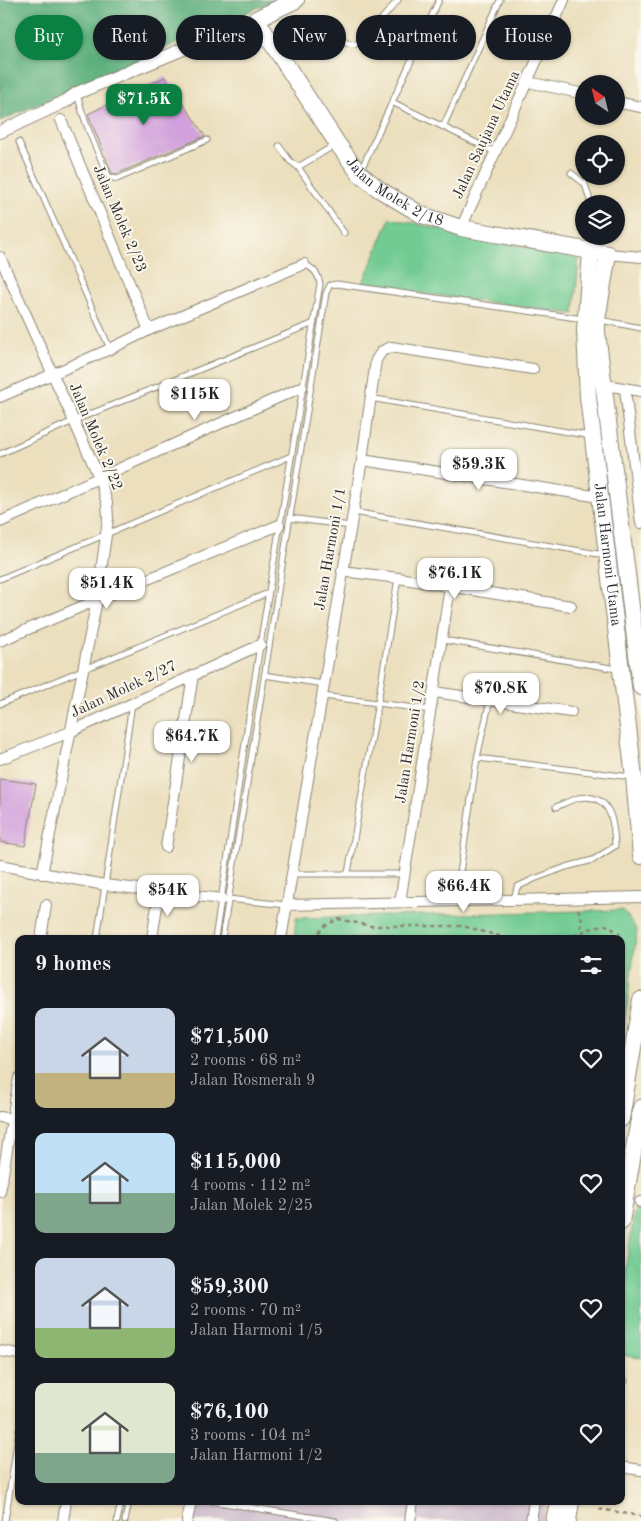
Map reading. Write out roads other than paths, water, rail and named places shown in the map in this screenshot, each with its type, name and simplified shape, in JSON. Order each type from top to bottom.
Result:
[{"type":"main road","points":[[263,16],[296,0]]},
{"type":"main road","name":"Jalan Molek 2/18","points":[[263,30],[359,174],[380,190],[422,215],[461,228],[597,247]]},
{"type":"main road","name":"Jalan Harmoni Utama","points":[[597,247],[592,319],[595,383],[641,687]]},
{"type":"main road","name":"Jalan Harmoni Utama","points":[[595,383],[592,436],[634,777],[641,856]]},
{"type":"main road","points":[[625,1095],[641,1000]]},
{"type":"main road","points":[[626,1165],[641,1108]]},
{"type":"main road","points":[[554,1521],[557,1505]]},
{"type":"main road","points":[[568,1521],[570,1505]]},
{"type":"street","name":"Jalan Saujana Utama","points":[[461,228],[564,0]]},
{"type":"street","points":[[0,132],[66,101],[77,93],[176,52]]},
{"type":"street","points":[[528,82],[575,92]]},
{"type":"street","points":[[625,104],[641,107]]},
{"type":"street","name":"Jalan Molek 2/23","points":[[61,120],[149,330]]},
{"type":"street","points":[[597,247],[641,257]]},
{"type":"street","name":"Jalan Molek 2/22","points":[[0,257],[99,477],[107,503],[106,535],[97,600],[42,874]]},
{"type":"street","points":[[1,395],[304,264]]},
{"type":"street","name":"Jalan Harmoni 1/1","points":[[282,935],[362,460],[376,360],[382,351],[391,348],[533,369]]},
{"type":"street","points":[[595,383],[641,391]]},
{"type":"street","points":[[0,522],[302,388]]},
{"type":"street","points":[[625,388],[641,523]]},
{"type":"street","points":[[362,460],[600,497]]},
{"type":"street","points":[[0,641],[279,525]]},
{"type":"street","points":[[342,571],[398,578],[571,606]]},
{"type":"street","name":"Jalan Harmoni 1/2","points":[[400,902],[450,587]]},
{"type":"street","name":"Jalan Molek 2/27","points":[[0,759],[70,732],[260,644]]},
{"type":"street","points":[[166,847],[193,675]]},
{"type":"street","points":[[434,692],[571,712]]},
{"type":"street","points":[[0,865],[105,885],[225,899]]},
{"type":"street","points":[[153,935],[159,892]]},
{"type":"street","points":[[286,905],[641,897]]},
{"type":"street","points":[[41,935],[46,905]]},
{"type":"street","points":[[0,1192],[15,1101]]},
{"type":"street","points":[[0,1117],[12,1119]]},
{"type":"street","points":[[0,1351],[15,1353]]},
{"type":"street","points":[[625,1468],[641,1470]]},
{"type":"street","points":[[64,1521],[66,1505]]},
{"type":"street","points":[[187,1521],[190,1505]]},
{"type":"street","points":[[410,1521],[413,1505]]},
{"type":"street","points":[[532,1521],[534,1505]]},
{"type":"lane","points":[[346,41],[356,44],[368,35],[398,0]]},
{"type":"lane","points":[[359,174],[438,0]]},
{"type":"lane","points":[[444,127],[500,0]]},
{"type":"lane","points":[[77,93],[82,115],[109,177],[118,179],[207,140]]},
{"type":"lane","points":[[392,102],[496,152]]},
{"type":"lane","points":[[19,142],[110,349]]},
{"type":"lane","points":[[298,167],[337,143]]},
{"type":"lane","points":[[279,146],[290,162],[298,167],[344,233]]},
{"type":"lane","points":[[571,173],[585,184],[588,195]]},
{"type":"lane","points":[[222,935],[225,899],[260,644],[320,284],[318,274],[304,264]]},
{"type":"lane","points":[[216,935],[225,899],[264,675],[326,293],[330,285],[592,319],[641,328]]},
{"type":"lane","points":[[0,454],[73,421],[314,323]]},
{"type":"lane","points":[[370,398],[592,436]]},
{"type":"lane","points":[[0,579],[291,456]]},
{"type":"lane","points":[[353,512],[608,556]]},
{"type":"lane","points":[[290,518],[351,526]]},
{"type":"lane","points":[[348,873],[398,578]]},
{"type":"lane","points":[[0,704],[268,592]]},
{"type":"lane","points":[[443,640],[621,670]]},
{"type":"lane","points":[[264,675],[324,684]]},
{"type":"lane","points":[[322,696],[431,710]]},
{"type":"lane","points":[[456,900],[477,758],[490,700]]},
{"type":"lane","points":[[98,935],[132,703]]},
{"type":"lane","points":[[477,758],[634,777]]},
{"type":"lane","points":[[514,899],[517,888],[534,878],[593,860],[615,846],[614,826],[608,807],[595,798],[579,798],[556,807]]},
{"type":"lane","points":[[292,874],[405,874]]},
{"type":"lane","points":[[225,899],[286,905]]},
{"type":"lane","points":[[5,1521],[15,1456]]},
{"type":"lane","points":[[117,1521],[119,1505]]},
{"type":"lane","points":[[125,1521],[128,1505]]},
{"type":"lane","points":[[236,1505],[335,1521]]}]
